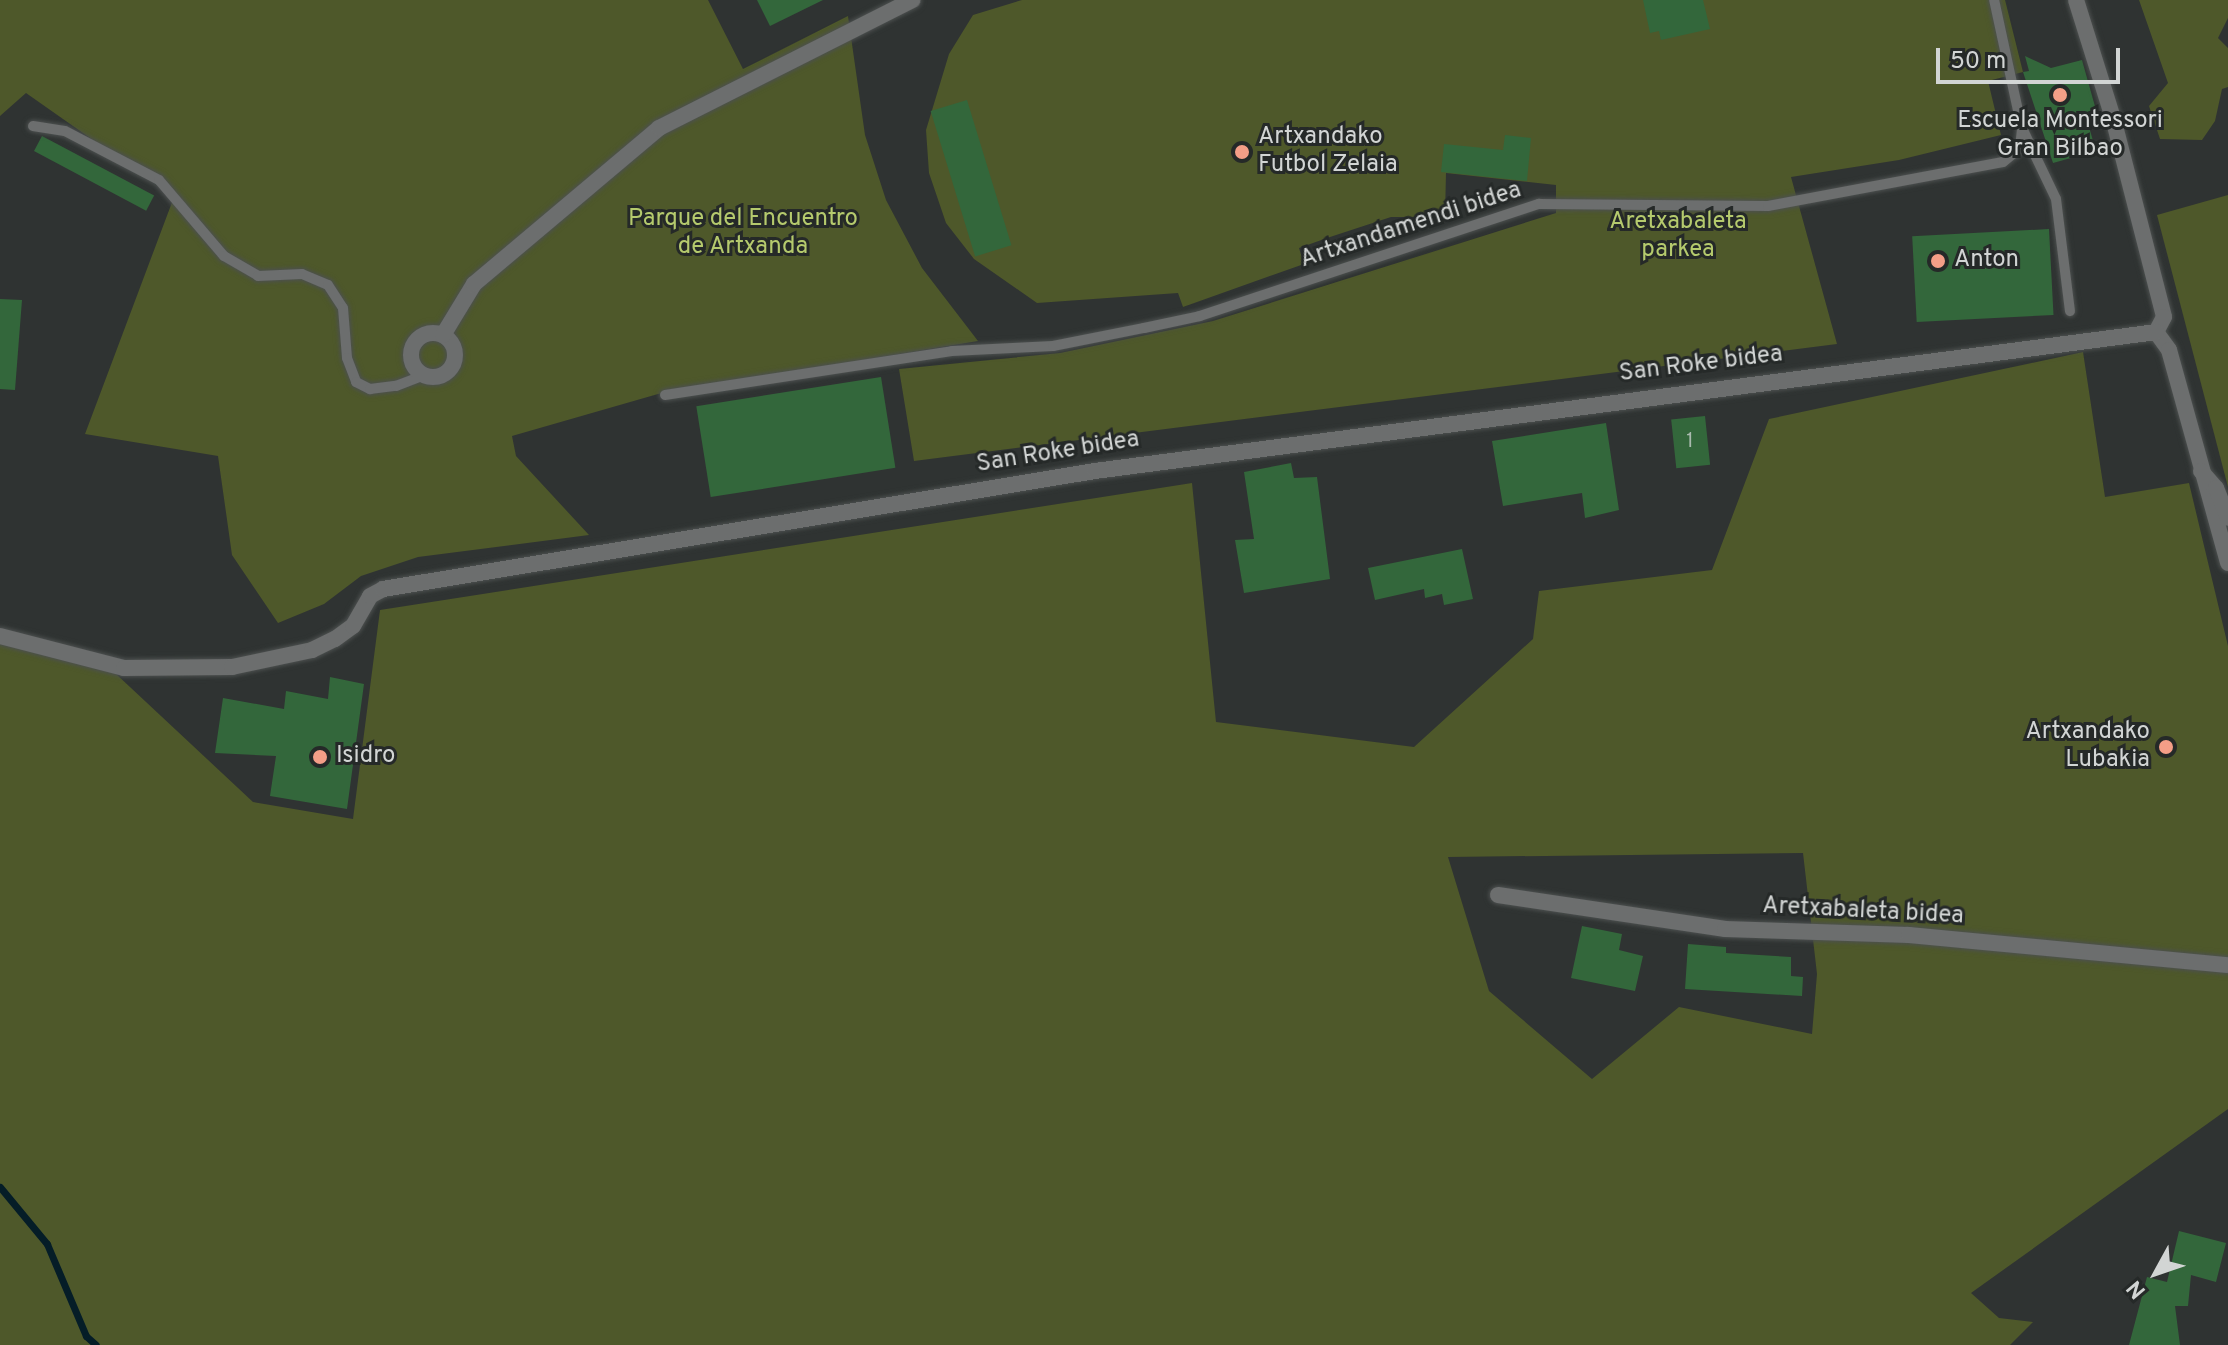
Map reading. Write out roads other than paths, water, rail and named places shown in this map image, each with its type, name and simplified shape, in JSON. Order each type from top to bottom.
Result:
[{"type":"street","points":[[443,335],[474,284],[659,128],[912,0]]},
{"type":"street","points":[[2076,0],[2113,118],[2164,317],[2156,332],[2169,350],[2199,469],[2228,563]]},
{"type":"street","name":"San Roke bidea","points":[[0,636],[124,668],[232,667],[312,650],[335,639],[353,626],[370,596],[383,589],[1095,471],[2156,332]]},
{"type":"street","points":[[429,333],[443,335],[453,345],[452,366],[441,375],[425,375],[414,366],[413,345],[429,333]]},
{"type":"street","points":[[2199,469],[2216,488],[2228,518]]},
{"type":"street","name":"Aretxabaleta bidea","points":[[1498,895],[1725,929],[1909,935],[2228,965]]},
{"type":"lane","points":[[1994,0],[2022,129],[2056,199],[2070,311]]},
{"type":"lane","points":[[33,126],[65,131],[159,180],[224,256],[258,276],[302,274],[328,285],[343,308],[347,358],[356,382],[370,389],[396,386],[425,375]]},
{"type":"lane","name":"Artxandamendi bidea","points":[[665,395],[952,351],[1053,346],[1200,316],[1539,204],[1768,206],[1947,175],[2003,162],[2020,148],[2022,129]]},
{"type":"waterway","points":[[0,1187],[47,1244],[86,1336],[96,1345]]},
{"type":"place","name":"Escuela Montessori Gran Bilbao","points":[[2060,95]]},
{"type":"place","name":"Artxandako Futbol Zelaia","points":[[1242,152]]},
{"type":"place","name":"Anton","points":[[1938,261]]},
{"type":"place","name":"Artxandako Lubakia","points":[[2166,747]]},
{"type":"place","name":"Isidro","points":[[320,757]]},
{"type":"park label","name":"Parque del Encuentro de Artxanda","points":[[743,234]]},
{"type":"park label","name":"Aretxabaleta parkea","points":[[1678,237]]}]
